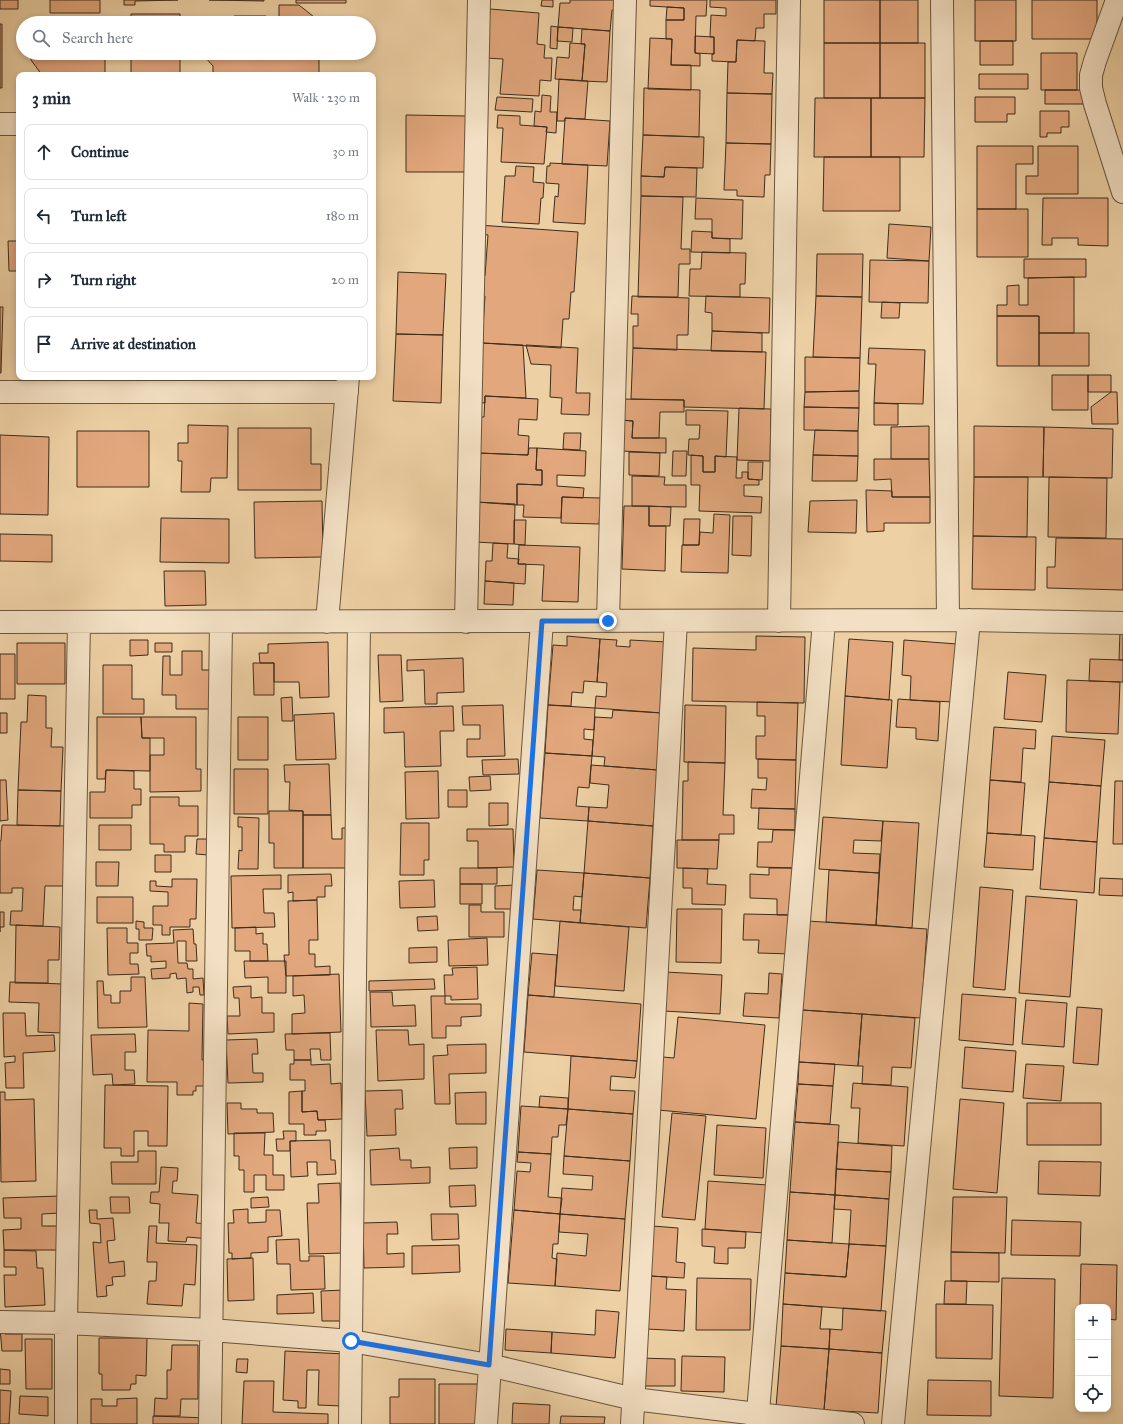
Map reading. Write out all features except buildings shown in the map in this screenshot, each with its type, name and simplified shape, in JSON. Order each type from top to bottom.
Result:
[{"type":"street","points":[[466,622],[479,0]]},
{"type":"street","points":[[608,621],[625,0]]},
{"type":"street","points":[[779,621],[789,0]]},
{"type":"street","points":[[893,1424],[958,620],[942,0]]},
{"type":"street","points":[[1117,0],[1095,61],[1091,75],[1091,88],[1123,192]]},
{"type":"street","points":[[0,124],[16,124]]},
{"type":"street","points":[[0,392],[348,385],[327,622]]},
{"type":"street","points":[[0,622],[958,620],[1123,623]]},
{"type":"street","points":[[486,1424],[542,621]]},
{"type":"street","points":[[632,1424],[676,621]]},
{"type":"street","points":[[757,1419],[824,621]]},
{"type":"street","points":[[66,1424],[66,1323],[79,622]]},
{"type":"street","points":[[210,1424],[221,622]]},
{"type":"street","points":[[350,1424],[359,622]]},
{"type":"street","points":[[0,1322],[66,1323],[211,1330],[351,1341],[489,1365],[634,1398],[757,1419],[853,1424]]},
{"type":"route","points":[[351,1341],[489,1365],[542,621],[608,621]]}]
